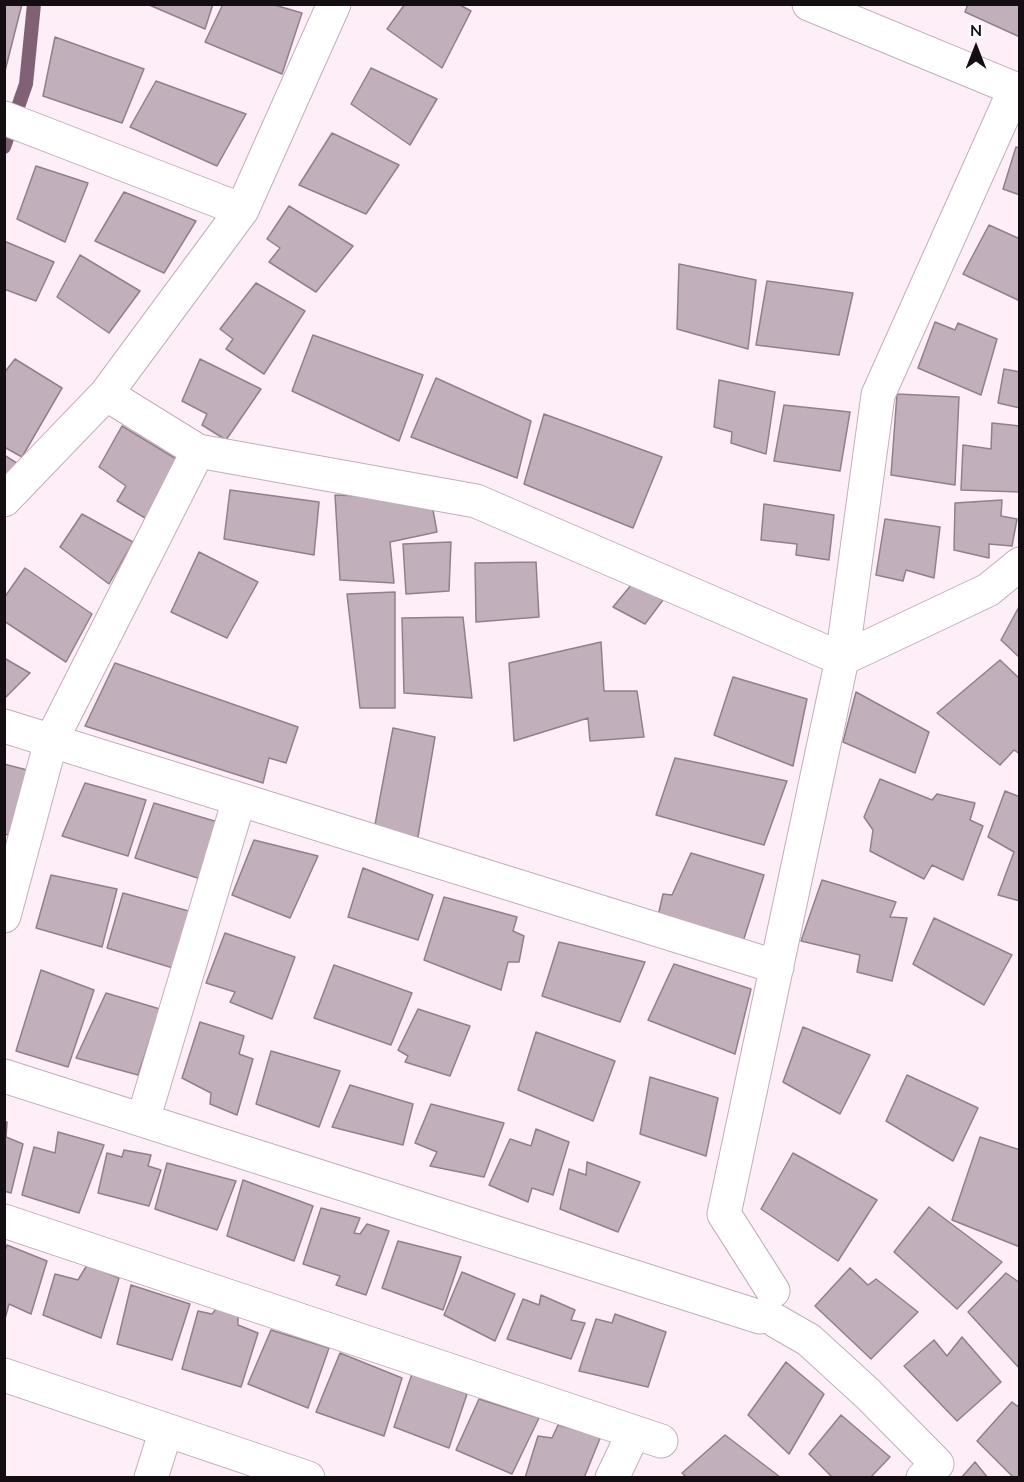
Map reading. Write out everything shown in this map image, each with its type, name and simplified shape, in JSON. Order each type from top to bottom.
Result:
[{"type":"street","points":[[4,500],[106,394],[242,210],[334,4]]},
{"type":"street","points":[[770,1309],[724,1214],[842,659],[878,394],[1017,90],[809,4]]},
{"type":"street","points":[[4,118],[242,210]]},
{"type":"street","points":[[106,394],[198,451],[476,501],[842,659],[988,590],[1020,564]]},
{"type":"street","points":[[4,916],[51,741],[198,451]]},
{"type":"street","points":[[4,726],[777,967]]},
{"type":"street","points":[[143,1120],[239,800]]},
{"type":"street","points":[[4,1076],[770,1309],[809,1340],[868,1394],[937,1464],[923,1478]]},
{"type":"street","points":[[4,1221],[648,1437],[612,1478]]},
{"type":"street","points":[[4,1376],[308,1478]]},
{"type":"street","points":[[151,1478],[166,1430]]},
{"type":"building","points":[[4,4],[22,4],[5,71],[4,71]]},
{"type":"building","points":[[147,4],[213,4],[205,29]]},
{"type":"building","points":[[223,4],[271,4],[302,13],[282,74],[205,42]]},
{"type":"building","points":[[405,4],[458,4],[471,11],[442,68],[387,29]]},
{"type":"building","points":[[968,4],[1020,4],[1020,37],[965,12]]},
{"type":"building","points":[[55,37],[144,69],[122,123],[43,96]]},
{"type":"building","points":[[371,68],[437,99],[410,145],[351,104]]},
{"type":"building","points":[[156,81],[246,114],[217,166],[130,127]]},
{"type":"building","points":[[332,133],[399,165],[366,214],[299,185]]},
{"type":"building","points":[[1016,147],[1020,148],[1020,195],[1003,189]]},
{"type":"building","points":[[36,166],[88,183],[65,242],[17,219]]},
{"type":"building","points":[[124,192],[196,221],[164,273],[95,241]]},
{"type":"building","points":[[289,206],[353,246],[316,292],[269,262],[280,248],[267,239]]},
{"type":"building","points":[[989,225],[1020,239],[1020,301],[963,274]]},
{"type":"building","points":[[4,241],[54,262],[36,301],[4,289]]},
{"type":"building","points":[[80,255],[140,291],[109,333],[57,297]]},
{"type":"building","points":[[679,264],[756,280],[748,349],[677,329]]},
{"type":"building","points":[[767,281],[853,293],[839,355],[756,345]]},
{"type":"building","points":[[256,283],[305,311],[264,374],[226,349],[233,339],[220,329]]},
{"type":"building","points":[[935,322],[955,330],[958,323],[997,339],[981,395],[918,368]]},
{"type":"building","points":[[313,335],[423,375],[399,441],[292,391]]},
{"type":"building","points":[[15,359],[62,388],[22,457],[4,447],[4,373]]},
{"type":"building","points":[[200,359],[261,389],[226,440],[202,425],[207,414],[182,401]]},
{"type":"building","points":[[1004,369],[1020,372],[1020,408],[998,403]]},
{"type":"building","points":[[436,378],[531,421],[517,478],[411,437]]},
{"type":"building","points":[[719,380],[775,392],[766,454],[731,443],[732,432],[714,427]]},
{"type":"building","points":[[897,394],[959,397],[955,485],[891,475]]},
{"type":"building","points":[[784,405],[850,412],[840,471],[774,461]]},
{"type":"building","points":[[544,414],[662,457],[633,528],[524,484]]},
{"type":"building","points":[[992,423],[1020,426],[1020,492],[961,490],[963,445],[991,449]]},
{"type":"building","points":[[122,426],[183,463],[150,521],[117,501],[126,486],[99,467]]},
{"type":"building","points":[[4,455],[23,467],[4,489]]},
{"type":"building","points":[[230,490],[319,502],[314,555],[224,539]]},
{"type":"building","points":[[335,495],[431,499],[437,532],[390,542],[394,583],[340,580]]},
{"type":"building","points":[[1002,500],[1001,516],[1017,519],[1012,546],[989,544],[989,558],[954,550],[955,503]]},
{"type":"building","points":[[764,504],[834,515],[829,560],[796,555],[797,544],[761,540]]},
{"type":"building","points":[[82,514],[133,542],[109,584],[60,547]]},
{"type":"building","points":[[885,519],[940,527],[934,578],[906,570],[903,581],[876,575]]},
{"type":"building","points":[[451,542],[449,591],[406,594],[403,544]]},
{"type":"building","points":[[199,552],[258,582],[227,638],[171,612]]},
{"type":"building","points":[[536,562],[539,617],[476,622],[475,563]]},
{"type":"building","points":[[25,568],[92,614],[66,662],[4,621],[4,598]]},
{"type":"building","points":[[632,584],[663,600],[645,624],[613,607]]},
{"type":"building","points":[[395,592],[395,708],[360,708],[347,594]]},
{"type":"building","points":[[1020,605],[1020,658],[1001,640]]},
{"type":"building","points":[[463,617],[472,698],[404,693],[402,618]]},
{"type":"building","points":[[601,642],[604,691],[637,691],[644,737],[590,741],[588,718],[514,741],[509,663]]},
{"type":"building","points":[[4,658],[30,673],[4,699]]},
{"type":"building","points":[[1000,660],[1020,679],[1020,754],[1014,750],[1000,765],[937,713]]},
{"type":"building","points":[[115,663],[298,727],[286,763],[269,758],[263,783],[85,726]]},
{"type":"building","points":[[733,677],[807,699],[793,766],[714,735]]},
{"type":"building","points":[[856,692],[929,732],[915,773],[843,742]]},
{"type":"building","points":[[393,728],[435,737],[418,837],[374,830]]},
{"type":"building","points":[[675,758],[787,781],[764,845],[656,815]]},
{"type":"building","points":[[4,764],[27,770],[13,836],[4,834]]},
{"type":"building","points":[[880,779],[932,800],[937,794],[975,803],[970,820],[983,826],[963,880],[932,865],[924,879],[870,851],[873,830],[864,817]]},
{"type":"building","points":[[85,783],[146,800],[128,856],[62,836]]},
{"type":"building","points":[[1005,791],[1020,797],[1020,901],[998,895],[1014,852],[988,837]]},
{"type":"building","points":[[154,803],[221,823],[204,880],[135,858]]},
{"type":"building","points":[[254,840],[318,856],[290,918],[232,895]]},
{"type":"building","points":[[691,853],[764,875],[742,945],[658,916],[663,894],[672,895]]},
{"type":"building","points":[[363,868],[433,895],[418,940],[348,917]]},
{"type":"building","points":[[51,875],[117,889],[102,947],[36,928]]},
{"type":"building","points":[[822,880],[896,902],[890,917],[907,918],[892,981],[857,972],[860,955],[801,941]]},
{"type":"building","points":[[123,893],[196,913],[173,968],[107,948]]},
{"type":"building","points":[[444,897],[517,917],[513,931],[524,936],[519,962],[508,962],[501,990],[424,960]]},
{"type":"building","points":[[934,918],[1012,955],[984,1005],[913,964]]},
{"type":"building","points":[[225,933],[295,957],[272,1019],[230,1002],[235,992],[206,983]]},
{"type":"building","points":[[559,942],[645,962],[620,1022],[542,996]]},
{"type":"building","points":[[674,964],[751,989],[735,1054],[648,1020]]},
{"type":"building","points":[[334,965],[412,993],[391,1045],[314,1018]]},
{"type":"building","points":[[41,970],[94,990],[68,1067],[16,1051]]},
{"type":"building","points":[[106,993],[160,1009],[138,1075],[76,1058]]},
{"type":"building","points":[[418,1009],[470,1026],[450,1076],[405,1062],[408,1056],[398,1050]]},
{"type":"building","points":[[200,1022],[244,1036],[239,1054],[253,1059],[237,1115],[210,1104],[211,1093],[182,1078]]},
{"type":"building","points":[[803,1027],[870,1055],[840,1114],[783,1082]]},
{"type":"building","points":[[536,1032],[615,1061],[593,1121],[518,1090]]},
{"type":"building","points":[[271,1051],[340,1071],[319,1127],[256,1104]]},
{"type":"building","points":[[907,1075],[978,1108],[953,1161],[886,1121]]},
{"type":"building","points":[[650,1077],[718,1098],[706,1156],[640,1134]]},
{"type":"building","points":[[350,1085],[413,1104],[403,1145],[332,1127]]},
{"type":"building","points":[[431,1104],[504,1123],[484,1177],[430,1166],[437,1152],[415,1143]]},
{"type":"building","points":[[4,1122],[7,1122],[6,1137],[23,1144],[11,1193],[4,1191]]},
{"type":"building","points":[[536,1129],[569,1142],[553,1195],[532,1188],[528,1202],[489,1185],[510,1139],[531,1146]]},
{"type":"building","points":[[58,1132],[104,1145],[79,1213],[22,1195],[34,1147],[55,1153]]},
{"type":"building","points":[[980,1137],[1020,1150],[1020,1247],[952,1220]]},
{"type":"building","points":[[124,1150],[151,1155],[148,1166],[161,1170],[149,1206],[98,1193],[107,1153],[122,1157]]},
{"type":"building","points":[[793,1153],[877,1200],[838,1261],[761,1209]]},
{"type":"building","points":[[587,1162],[640,1182],[618,1232],[560,1209],[569,1169],[586,1175]]},
{"type":"building","points":[[167,1163],[236,1181],[217,1230],[155,1209]]},
{"type":"building","points":[[243,1180],[313,1206],[294,1261],[227,1236]]},
{"type":"building","points":[[929,1207],[1002,1262],[957,1309],[894,1252]]},
{"type":"building","points":[[321,1208],[360,1218],[354,1233],[360,1234],[367,1224],[389,1231],[366,1295],[336,1285],[340,1276],[303,1264]]},
{"type":"building","points":[[398,1241],[461,1257],[443,1310],[382,1288]]},
{"type":"building","points":[[7,1245],[47,1261],[31,1314],[9,1304],[5,1319],[4,1254]]},
{"type":"building","points":[[87,1265],[119,1278],[101,1338],[43,1315],[55,1274],[78,1280]]},
{"type":"building","points":[[850,1268],[868,1285],[876,1279],[918,1312],[871,1359],[815,1306]]},
{"type":"building","points":[[462,1272],[515,1294],[495,1341],[444,1315]]},
{"type":"building","points":[[1006,1273],[1020,1283],[1020,1369],[968,1312]]},
{"type":"building","points":[[131,1285],[190,1304],[172,1360],[117,1344]]},
{"type":"building","points":[[541,1295],[575,1310],[571,1320],[585,1323],[571,1359],[507,1339],[523,1299],[539,1305]]},
{"type":"building","points":[[217,1308],[238,1314],[238,1325],[258,1333],[241,1387],[182,1369],[198,1311],[212,1314]]},
{"type":"building","points":[[615,1314],[666,1332],[648,1387],[579,1371],[596,1319],[612,1323]]},
{"type":"building","points":[[271,1330],[329,1348],[308,1408],[248,1384]]},
{"type":"building","points":[[962,1337],[1001,1382],[957,1421],[904,1366],[934,1340],[947,1356]]},
{"type":"building","points":[[340,1353],[402,1378],[384,1436],[316,1412]]},
{"type":"building","points":[[786,1362],[824,1394],[789,1454],[748,1415]]},
{"type":"building","points":[[412,1374],[467,1394],[449,1448],[394,1427]]},
{"type":"building","points":[[479,1399],[539,1418],[512,1474],[456,1450]]},
{"type":"building","points":[[1012,1402],[1020,1408],[1020,1478],[1014,1478],[977,1441]]},
{"type":"building","points":[[841,1415],[890,1457],[870,1478],[833,1478],[809,1454]]},
{"type":"building","points":[[558,1425],[601,1436],[584,1478],[525,1478],[538,1436],[552,1438]]},
{"type":"building","points":[[725,1435],[780,1477],[687,1478],[682,1473]]},
{"type":"building","points":[[975,1462],[988,1478],[961,1478]]},
{"type":"waterway","points":[[4,147],[26,84],[34,4]]}]
